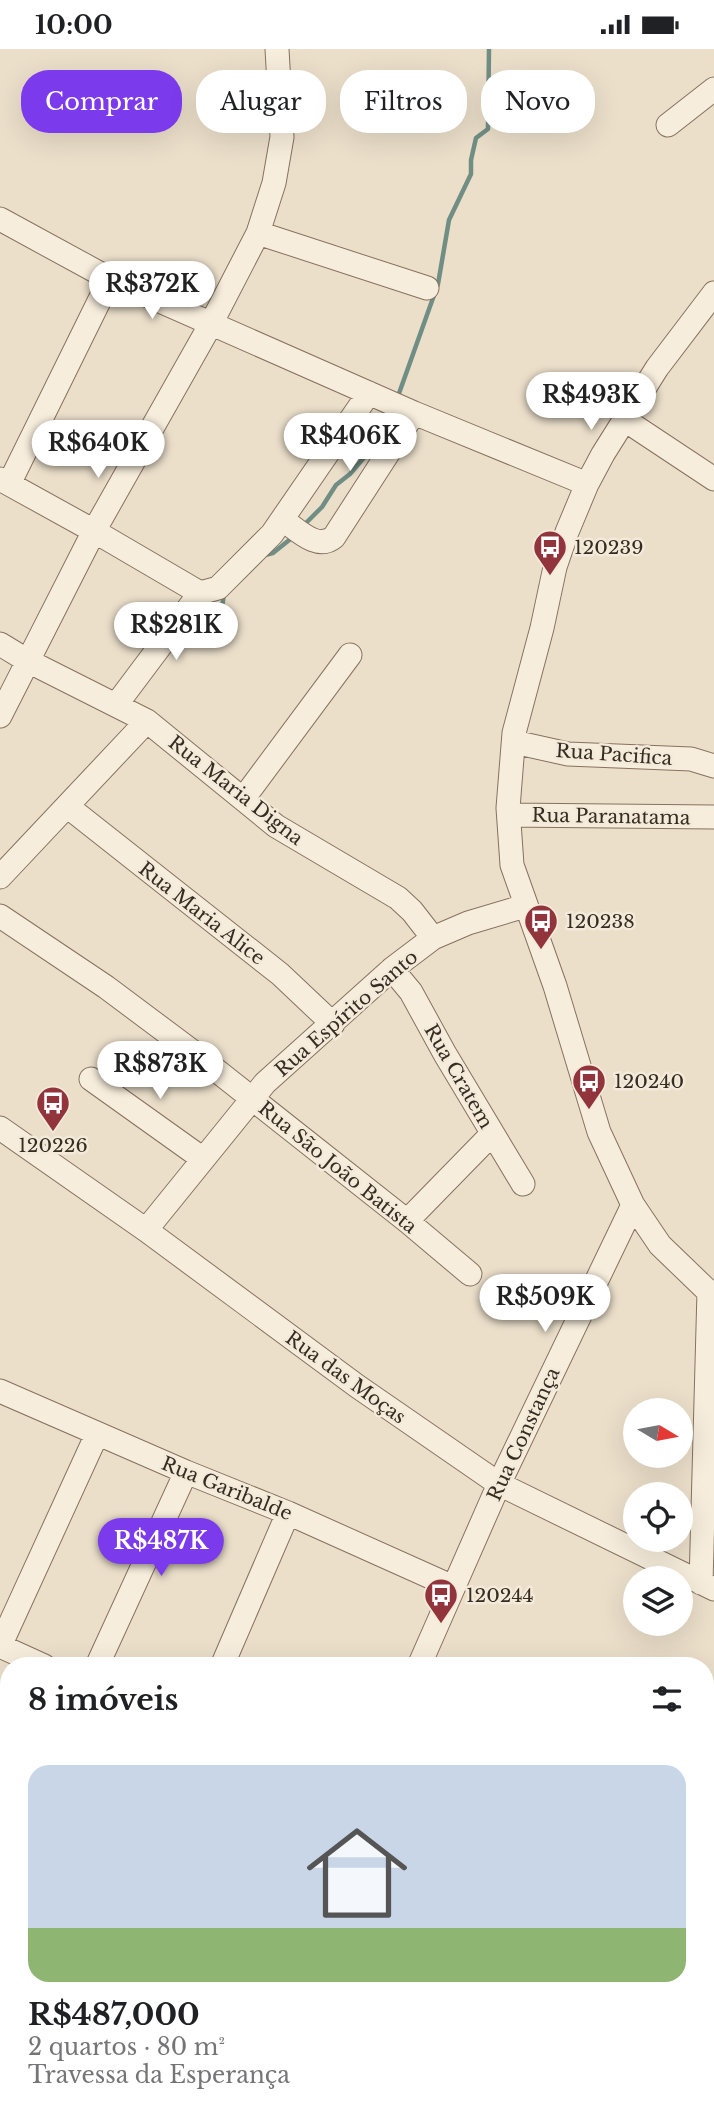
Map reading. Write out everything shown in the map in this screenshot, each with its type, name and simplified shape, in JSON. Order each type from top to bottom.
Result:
[{"type":"street","points":[[0,716],[94,531],[212,322],[258,233],[274,183],[282,138],[277,49]]},
{"type":"street","points":[[668,125],[714,89]]},
{"type":"street","points":[[0,219],[110,279],[409,411],[587,484]]},
{"type":"street","points":[[258,233],[427,288]]},
{"type":"street","points":[[110,279],[5,482],[200,593]]},
{"type":"street","points":[[708,1586],[712,1291],[660,1245],[633,1205],[599,1132],[555,986],[512,865],[509,815],[514,742],[555,567],[587,484],[603,453],[676,341],[714,293]]},
{"type":"street","points":[[116,705],[200,593],[218,588],[272,534],[375,395]]},
{"type":"street","points":[[283,520],[320,543],[328,542],[334,537],[409,411]]},
{"type":"street","points":[[625,420],[714,479]]},
{"type":"street","name":"Rua Maria Digna","points":[[0,644],[27,661],[147,721],[276,826],[398,898],[433,938]]},
{"type":"street","points":[[243,799],[350,655]]},
{"type":"street","points":[[0,877],[147,721]]},
{"type":"street","name":"Rua Pacifica","points":[[514,742],[568,754],[691,759],[714,766]]},
{"type":"street","name":"Rua Maria Alice","points":[[67,806],[280,974],[333,1024]]},
{"type":"street","name":"Rua Paranatama","points":[[509,815],[714,817]]},
{"type":"street","name":"Rua Espírito Santo","points":[[146,1230],[265,1083],[392,969],[433,938],[468,923],[525,906]]},
{"type":"street","name":"Rua São João Batista","points":[[0,916],[106,988],[252,1098],[471,1274]]},
{"type":"street","name":"Rua Cratem","points":[[392,969],[411,992],[523,1184]]},
{"type":"street","points":[[91,1079],[203,1159]]},
{"type":"street","name":"Rua das Moças","points":[[0,1128],[499,1484],[708,1586]]},
{"type":"street","points":[[407,1221],[492,1134]]},
{"type":"street","name":"Rua Constança","points":[[423,1657],[499,1484],[633,1205]]},
{"type":"street","name":"Rua Garibalde","points":[[0,1391],[288,1513],[453,1587]]},
{"type":"street","points":[[23,1657],[0,1646],[97,1434]]},
{"type":"street","points":[[101,1657],[186,1472]]},
{"type":"street","points":[[226,1657],[288,1513]]},
{"type":"waterway","points":[[397,399],[438,284],[449,220],[471,174],[476,138],[488,129],[489,49]]},
{"type":"waterway","points":[[303,526],[322,507],[336,485],[350,474],[373,447],[376,431],[390,409]]},
{"type":"waterway","points":[[265,555],[273,553],[293,537]]},
{"type":"waterway","points":[[222,607],[224,594]]},
{"type":"place","name":"120239","points":[[550,577]]},
{"type":"place","name":"120238","points":[[541,951]]},
{"type":"place","name":"120240","points":[[589,1111]]},
{"type":"place","name":"120226","points":[[53,1133]]},
{"type":"place","name":"120244","points":[[441,1625]]}]
